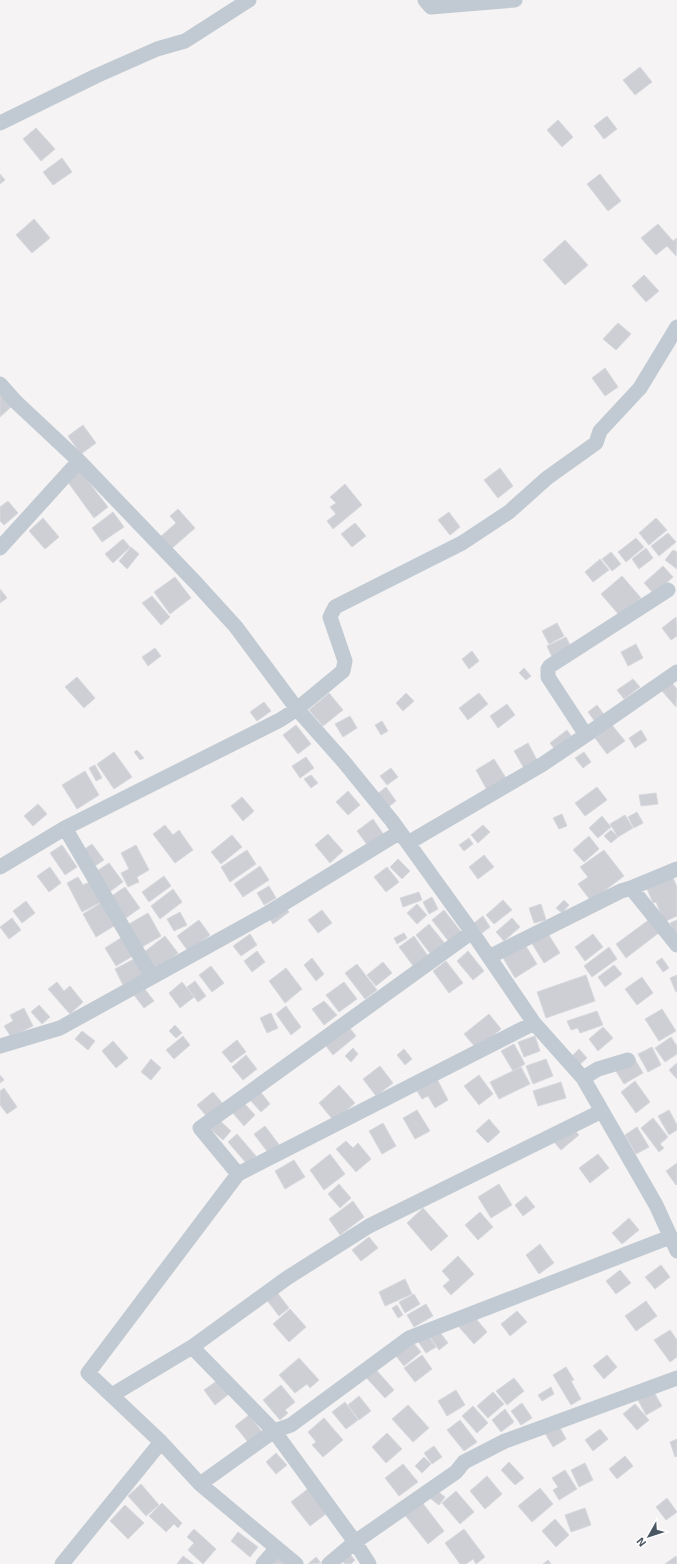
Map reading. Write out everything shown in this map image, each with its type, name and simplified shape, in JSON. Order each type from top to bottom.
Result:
[{"type":"street","points":[[0,123],[96,76],[157,49],[185,41],[248,0]]},
{"type":"street","points":[[425,0],[431,7],[515,0]]},
{"type":"street","points":[[0,867],[65,828],[280,720],[297,709],[343,671],[345,661],[330,617],[336,607],[462,543],[509,512],[547,478],[596,443],[600,431],[640,388],[677,327]]},
{"type":"street","points":[[0,384],[16,402],[79,461],[196,582],[236,627],[297,709],[344,762],[404,838],[472,932],[534,1023],[583,1078],[656,1205],[677,1251]]},
{"type":"street","points":[[0,548],[79,461]]},
{"type":"street","points":[[586,735],[548,677],[548,669],[550,666],[668,590]]},
{"type":"street","points":[[0,1046],[60,1028],[404,838],[543,764],[677,672]]},
{"type":"street","points":[[65,828],[152,977]]},
{"type":"street","points":[[489,957],[621,891],[677,869]]},
{"type":"street","points":[[631,888],[677,945]]},
{"type":"street","points":[[238,1174],[200,1128],[472,932]]},
{"type":"street","points":[[296,1564],[200,1484],[161,1442],[88,1373],[238,1174],[534,1023]]},
{"type":"street","points":[[583,1078],[598,1069],[628,1060]]},
{"type":"street","points":[[112,1395],[192,1347],[287,1278],[369,1226],[602,1111]]},
{"type":"street","points":[[200,1484],[274,1431],[291,1425],[409,1338],[670,1237]]},
{"type":"street","points":[[192,1347],[274,1431],[355,1542],[369,1564]]},
{"type":"street","points":[[329,1564],[355,1542],[456,1472],[464,1462],[505,1441],[677,1378]]},
{"type":"street","points":[[62,1564],[161,1442]]},
{"type":"street","points":[[263,1564],[276,1548]]},
{"type":"building","points":[[640,67],[652,82],[635,95],[623,80]]},
{"type":"building","points":[[607,116],[617,129],[604,139],[594,126]]},
{"type":"building","points":[[558,120],[573,137],[562,147],[547,130]]},
{"type":"building","points":[[36,128],[55,149],[41,161],[23,139]]},
{"type":"building","points":[[62,158],[72,172],[53,185],[43,172]]},
{"type":"building","points":[[0,174],[5,180],[0,184]]},
{"type":"building","points":[[600,174],[621,201],[608,211],[587,184]]},
{"type":"building","points":[[34,219],[50,238],[32,253],[16,235]]},
{"type":"building","points":[[658,224],[673,241],[677,238],[676,256],[667,246],[656,255],[641,238]]},
{"type":"building","points":[[565,240],[588,265],[565,285],[543,260]]},
{"type":"building","points":[[644,275],[659,291],[646,302],[632,286]]},
{"type":"building","points":[[618,323],[631,334],[616,350],[603,339]]},
{"type":"building","points":[[605,368],[618,387],[605,396],[592,378]]},
{"type":"building","points":[[2,394],[12,406],[0,417],[0,396]]},
{"type":"building","points":[[83,425],[96,443],[81,454],[68,436]]},
{"type":"building","points":[[500,468],[513,486],[498,498],[484,480]]},
{"type":"building","points":[[80,471],[108,507],[94,518],[67,481]]},
{"type":"building","points":[[345,484],[362,505],[333,529],[327,521],[336,514],[330,507],[336,503],[330,497]]},
{"type":"building","points":[[8,501],[18,513],[4,525],[0,521],[0,507]]},
{"type":"building","points":[[178,509],[195,528],[170,550],[159,538],[176,523],[170,516]]},
{"type":"building","points":[[113,512],[124,527],[102,542],[92,528]]},
{"type":"building","points":[[449,512],[460,527],[450,535],[438,520]]},
{"type":"building","points":[[43,518],[59,537],[45,549],[29,531]]},
{"type":"building","points":[[656,518],[667,530],[649,545],[639,533]]},
{"type":"building","points":[[355,523],[366,536],[352,547],[341,534]]},
{"type":"building","points":[[668,533],[676,542],[659,556],[651,546]]},
{"type":"building","points":[[636,538],[644,547],[626,562],[618,552]]},
{"type":"building","points":[[123,539],[130,547],[113,563],[105,554]]},
{"type":"building","points":[[131,547],[139,554],[127,569],[119,561]]},
{"type":"building","points":[[646,548],[653,558],[639,569],[632,559]]},
{"type":"building","points":[[673,550],[677,552],[677,569],[665,560]]},
{"type":"building","points":[[611,552],[621,564],[612,571],[602,559]]},
{"type":"building","points":[[600,559],[609,570],[593,582],[585,572]]},
{"type":"building","points":[[663,566],[673,577],[654,594],[644,583]]},
{"type":"building","points":[[622,576],[641,598],[620,616],[601,594]]},
{"type":"building","points":[[175,577],[191,598],[170,614],[154,592]]},
{"type":"building","points":[[0,589],[7,598],[0,603]]},
{"type":"building","points":[[152,596],[170,617],[161,625],[142,603]]},
{"type":"building","points":[[676,617],[677,636],[671,640],[662,628]]},
{"type":"building","points":[[557,623],[564,636],[549,644],[542,631]]},
{"type":"building","points":[[566,637],[572,649],[553,659],[547,646]]},
{"type":"building","points":[[636,644],[643,658],[628,666],[621,652]]},
{"type":"building","points":[[155,648],[161,656],[148,666],[142,657]]},
{"type":"building","points":[[472,651],[479,661],[469,669],[462,659]]},
{"type":"building","points":[[524,668],[531,676],[526,680],[519,673]]},
{"type":"building","points":[[77,677],[95,698],[84,708],[65,687]]},
{"type":"building","points":[[633,679],[640,687],[624,699],[617,690]]},
{"type":"building","points":[[672,683],[677,689],[676,707],[662,691]]},
{"type":"building","points":[[329,693],[343,710],[323,726],[309,710]]},
{"type":"building","points":[[406,693],[414,701],[403,711],[396,703]]},
{"type":"building","points":[[479,693],[488,704],[468,720],[459,708]]},
{"type":"building","points":[[264,702],[271,711],[257,721],[250,712]]},
{"type":"building","points":[[507,704],[515,715],[498,728],[490,716]]},
{"type":"building","points":[[597,705],[605,716],[596,723],[588,712]]},
{"type":"building","points":[[350,716],[357,728],[343,737],[335,724]]},
{"type":"building","points":[[382,721],[388,731],[381,735],[375,725]]},
{"type":"building","points":[[296,725],[311,744],[298,754],[283,735]]},
{"type":"building","points":[[612,725],[625,741],[607,754],[595,738]]},
{"type":"building","points":[[567,730],[574,740],[557,752],[550,743]]},
{"type":"building","points":[[641,730],[647,740],[635,748],[629,738]]},
{"type":"building","points":[[528,743],[538,762],[525,770],[514,751]]},
{"type":"building","points":[[137,750],[144,758],[140,760],[134,752]]},
{"type":"building","points":[[114,752],[132,777],[114,789],[97,764]]},
{"type":"building","points":[[584,752],[591,762],[583,768],[575,758]]},
{"type":"building","points":[[306,757],[314,768],[300,778],[292,766]]},
{"type":"building","points":[[494,759],[506,778],[487,790],[476,770]]},
{"type":"building","points":[[95,765],[102,778],[96,781],[89,768]]},
{"type":"building","points":[[391,768],[398,777],[387,785],[380,776]]},
{"type":"building","points":[[85,771],[99,795],[77,809],[62,785]]},
{"type":"building","points":[[311,775],[318,783],[311,788],[304,779]]},
{"type":"building","points":[[386,787],[396,801],[386,809],[376,795]]},
{"type":"building","points":[[597,787],[607,800],[585,816],[575,803]]},
{"type":"building","points":[[348,791],[360,805],[348,815],[336,802]]},
{"type":"building","points":[[656,793],[658,804],[641,806],[639,795]]},
{"type":"building","points":[[242,797],[254,811],[243,821],[231,806]]},
{"type":"building","points":[[38,804],[47,814],[33,826],[24,816]]},
{"type":"building","points":[[637,812],[643,823],[634,828],[628,817]]},
{"type":"building","points":[[562,814],[567,826],[559,829],[553,818]]},
{"type":"building","points":[[625,815],[633,828],[618,837],[610,824]]},
{"type":"building","points":[[602,816],[611,827],[598,838],[589,828]]},
{"type":"building","points":[[373,819],[384,835],[368,846],[357,831]]},
{"type":"building","points":[[165,825],[173,835],[179,830],[193,850],[175,863],[153,834]]},
{"type":"building","points":[[483,825],[490,832],[478,843],[471,835]]},
{"type":"building","points":[[611,830],[618,837],[611,843],[604,836]]},
{"type":"building","points":[[328,834],[343,851],[330,863],[315,845]]},
{"type":"building","points":[[232,835],[242,847],[221,864],[211,852]]},
{"type":"building","points":[[589,836],[599,849],[584,862],[573,850]]},
{"type":"building","points":[[469,838],[473,844],[464,851],[459,845]]},
{"type":"building","points":[[92,844],[104,860],[95,866],[83,850]]},
{"type":"building","points":[[62,845],[77,867],[65,875],[50,853]]},
{"type":"building","points":[[136,845],[149,870],[137,877],[139,882],[128,887],[121,873],[129,869],[121,853]]},
{"type":"building","points":[[247,850],[256,864],[230,882],[221,867]]},
{"type":"building","points":[[604,850],[624,876],[591,901],[578,884],[588,877],[580,867]]},
{"type":"building","points":[[484,855],[494,867],[478,879],[469,867]]},
{"type":"building","points":[[398,859],[410,871],[402,879],[390,867]]},
{"type":"building","points":[[109,863],[123,882],[108,893],[94,873]]},
{"type":"building","points":[[260,866],[269,880],[243,897],[234,884]]},
{"type":"building","points":[[50,867],[61,883],[49,892],[37,876]]},
{"type":"building","points":[[387,867],[399,882],[386,892],[374,877]]},
{"type":"building","points":[[671,873],[677,887],[677,916],[664,922],[656,902],[653,903],[645,884]]},
{"type":"building","points":[[164,876],[171,886],[149,902],[142,892]]},
{"type":"building","points":[[78,877],[83,885],[92,881],[103,901],[82,912],[67,883]]},
{"type":"building","points":[[269,886],[276,898],[264,905],[257,893]]},
{"type":"building","points":[[125,887],[140,908],[126,918],[110,897]]},
{"type":"building","points":[[173,889],[182,902],[160,919],[151,906]]},
{"type":"building","points":[[419,892],[422,900],[403,907],[400,898]]},
{"type":"building","points":[[432,897],[438,909],[429,914],[423,902]]},
{"type":"building","points":[[503,900],[512,910],[494,924],[486,915]]},
{"type":"building","points":[[564,900],[569,905],[562,913],[556,908]]},
{"type":"building","points":[[26,901],[35,913],[22,923],[13,911]]},
{"type":"building","points":[[101,903],[114,926],[96,937],[83,914]]},
{"type":"building","points":[[417,904],[427,915],[417,924],[407,913]]},
{"type":"building","points":[[541,904],[546,920],[534,923],[529,908]]},
{"type":"building","points":[[285,906],[289,912],[273,924],[269,918]]},
{"type":"building","points":[[322,910],[332,923],[318,933],[308,920]]},
{"type":"building","points":[[444,910],[462,933],[450,943],[432,920]]},
{"type":"building","points":[[180,912],[187,925],[174,931],[167,919]]},
{"type":"building","points":[[148,913],[161,936],[142,947],[129,924]]},
{"type":"building","points":[[483,916],[490,927],[482,933],[474,923]]},
{"type":"building","points":[[12,918],[21,930],[9,939],[0,927]]},
{"type":"building","points":[[512,918],[520,927],[504,941],[496,932]]},
{"type":"building","points":[[650,919],[660,932],[626,958],[616,944]]},
{"type":"building","points":[[199,920],[210,935],[188,951],[177,936]]},
{"type":"building","points":[[677,920],[677,937],[670,923]]},
{"type":"building","points":[[429,924],[447,946],[433,957],[416,935]]},
{"type":"building","points":[[547,932],[560,953],[544,963],[531,942]]},
{"type":"building","points":[[404,933],[407,938],[397,944],[394,938]]},
{"type":"building","points":[[250,934],[257,945],[241,956],[233,946]]},
{"type":"building","points":[[593,934],[603,947],[585,961],[575,947]]},
{"type":"building","points":[[124,936],[136,954],[116,966],[105,948]]},
{"type":"building","points":[[165,936],[178,953],[155,970],[143,953]]},
{"type":"building","points":[[414,936],[428,956],[414,967],[399,947]]},
{"type":"building","points":[[524,943],[537,964],[515,978],[502,956]]},
{"type":"building","points":[[609,947],[617,959],[592,977],[584,966]]},
{"type":"building","points":[[257,951],[265,962],[252,972],[244,961]]},
{"type":"building","points":[[468,951],[484,971],[473,980],[457,961]]},
{"type":"building","points":[[136,958],[144,974],[123,985],[115,969]]},
{"type":"building","points":[[312,958],[324,974],[316,981],[304,965]]},
{"type":"building","points":[[662,958],[669,968],[663,972],[656,962]]},
{"type":"building","points":[[446,961],[463,983],[449,993],[433,971]]},
{"type":"building","points":[[383,962],[392,973],[376,986],[367,975]]},
{"type":"building","points":[[357,964],[377,990],[365,999],[345,973]]},
{"type":"building","points":[[614,965],[622,974],[605,987],[598,977]]},
{"type":"building","points":[[211,966],[224,983],[212,992],[199,975]]},
{"type":"building","points":[[286,968],[302,989],[285,1003],[269,981]]},
{"type":"building","points":[[586,975],[595,1001],[546,1018],[537,992]]},
{"type":"building","points":[[677,975],[677,992],[676,992],[670,978]]},
{"type":"building","points":[[642,977],[653,993],[637,1005],[625,989]]},
{"type":"building","points":[[195,981],[206,996],[198,1002],[187,987]]},
{"type":"building","points":[[57,982],[64,991],[70,986],[83,1002],[70,1014],[48,989]]},
{"type":"building","points":[[182,982],[194,997],[180,1008],[169,993]]},
{"type":"building","points":[[344,982],[357,999],[339,1012],[326,995]]},
{"type":"building","points":[[144,988],[154,1001],[144,1008],[134,995]]},
{"type":"building","points":[[324,1001],[337,1015],[324,1025],[312,1009]]},
{"type":"building","points":[[39,1005],[50,1017],[42,1024],[31,1012]]},
{"type":"building","points":[[286,1006],[301,1027],[291,1035],[276,1014]]},
{"type":"building","points":[[24,1008],[33,1026],[11,1037],[4,1026],[13,1021],[10,1015]]},
{"type":"building","points":[[662,1009],[676,1031],[659,1041],[645,1019]]},
{"type":"building","points":[[597,1011],[603,1025],[580,1033],[578,1028],[571,1030],[567,1021]]},
{"type":"building","points":[[271,1013],[278,1028],[267,1033],[260,1018]]},
{"type":"building","points":[[489,1014],[501,1029],[477,1049],[464,1034]]},
{"type":"building","points":[[345,1022],[356,1036],[333,1055],[322,1041]]},
{"type":"building","points":[[175,1025],[182,1033],[176,1038],[169,1031]]},
{"type":"building","points":[[603,1027],[613,1038],[598,1051],[589,1039]]},
{"type":"building","points":[[82,1031],[95,1041],[88,1050],[75,1039]]},
{"type":"building","points":[[183,1036],[190,1045],[174,1059],[166,1050]]},
{"type":"building","points":[[535,1036],[540,1051],[524,1057],[518,1042]]},
{"type":"building","points":[[671,1037],[677,1046],[677,1054],[665,1062],[655,1048]]},
{"type":"building","points":[[237,1040],[246,1052],[231,1063],[222,1052]]},
{"type":"building","points":[[113,1041],[128,1058],[116,1068],[102,1051]]},
{"type":"building","points":[[514,1044],[525,1064],[513,1071],[501,1051]]},
{"type":"building","points":[[652,1047],[661,1065],[648,1072],[638,1054]]},
{"type":"building","points":[[353,1048],[358,1054],[351,1062],[345,1056]]},
{"type":"building","points":[[404,1049],[412,1059],[405,1065],[397,1055]]},
{"type":"building","points":[[579,1049],[587,1058],[578,1066],[570,1058]]},
{"type":"building","points":[[246,1055],[257,1069],[243,1080],[232,1067]]},
{"type":"building","points":[[633,1056],[643,1073],[624,1084],[614,1068]]},
{"type":"building","points":[[151,1059],[161,1068],[151,1080],[141,1072]]},
{"type":"building","points":[[546,1059],[553,1076],[533,1084],[526,1066]]},
{"type":"building","points":[[677,1063],[677,1079],[669,1070]]},
{"type":"building","points":[[380,1066],[393,1083],[376,1096],[363,1079]]},
{"type":"building","points":[[521,1067],[530,1084],[499,1099],[490,1082]]},
{"type":"building","points":[[0,1075],[4,1080],[0,1083]]},
{"type":"building","points":[[479,1075],[493,1094],[479,1105],[464,1086]]},
{"type":"building","points":[[437,1079],[448,1100],[435,1108],[428,1096],[422,1099],[417,1091]]},
{"type":"building","points":[[635,1081],[650,1102],[636,1113],[621,1092]]},
{"type":"building","points":[[561,1082],[566,1098],[538,1106],[533,1091]]},
{"type":"building","points":[[339,1085],[355,1103],[334,1121],[319,1103]]},
{"type":"building","points":[[4,1088],[17,1107],[7,1114],[0,1105],[0,1091]]},
{"type":"building","points":[[259,1090],[270,1104],[261,1112],[249,1099]]},
{"type":"building","points":[[213,1092],[224,1105],[208,1118],[197,1105]]},
{"type":"building","points":[[243,1102],[255,1115],[244,1126],[232,1112]]},
{"type":"building","points":[[417,1110],[430,1131],[415,1139],[403,1118]]},
{"type":"building","points":[[669,1110],[677,1125],[677,1130],[669,1135],[658,1116]]},
{"type":"building","points":[[653,1118],[668,1137],[660,1144],[664,1148],[659,1152],[641,1128]]},
{"type":"building","points":[[218,1119],[231,1131],[223,1140],[209,1128]]},
{"type":"building","points":[[489,1119],[500,1132],[488,1143],[476,1131]]},
{"type":"building","points":[[383,1123],[396,1146],[382,1154],[369,1131]]},
{"type":"building","points":[[265,1126],[280,1146],[269,1154],[254,1134]]},
{"type":"building","points":[[572,1127],[579,1135],[561,1150],[554,1142]]},
{"type":"building","points":[[637,1127],[649,1147],[636,1154],[625,1135]]},
{"type":"building","points":[[237,1134],[256,1156],[247,1164],[228,1142]]},
{"type":"building","points":[[346,1141],[353,1148],[358,1143],[371,1159],[356,1172],[336,1149]]},
{"type":"building","points":[[330,1154],[345,1174],[324,1190],[310,1170]]},
{"type":"building","points":[[598,1154],[609,1168],[590,1183],[579,1168]]},
{"type":"building","points":[[294,1160],[305,1177],[285,1189],[275,1171]]},
{"type":"building","points":[[677,1163],[677,1184],[676,1185],[666,1171]]},
{"type":"building","points":[[339,1184],[351,1198],[340,1208],[328,1194]]},
{"type":"building","points":[[499,1184],[512,1205],[491,1218],[478,1197]]},
{"type":"building","points":[[526,1196],[535,1207],[523,1216],[515,1205]]},
{"type":"building","points":[[353,1201],[364,1217],[340,1235],[329,1219]]},
{"type":"building","points":[[423,1208],[448,1236],[431,1251],[407,1223]]},
{"type":"building","points":[[480,1212],[493,1227],[478,1240],[465,1225]]},
{"type":"building","points":[[629,1218],[639,1230],[622,1244],[612,1233]]},
{"type":"building","points":[[369,1237],[378,1248],[361,1261],[352,1250]]},
{"type":"building","points":[[540,1244],[554,1263],[539,1274],[526,1255]]},
{"type":"building","points":[[458,1256],[474,1274],[451,1295],[443,1286],[450,1280],[442,1271]]},
{"type":"building","points":[[661,1265],[670,1277],[655,1289],[645,1277]]},
{"type":"building","points":[[620,1270],[631,1283],[616,1294],[606,1281]]},
{"type":"building","points":[[405,1279],[412,1294],[385,1306],[379,1292]]},
{"type":"building","points":[[276,1291],[289,1308],[279,1316],[266,1299]]},
{"type":"building","points":[[414,1294],[420,1304],[405,1313],[399,1302]]},
{"type":"building","points":[[646,1301],[657,1316],[636,1331],[625,1316]]},
{"type":"building","points":[[426,1304],[433,1316],[414,1327],[407,1315]]},
{"type":"building","points":[[397,1305],[403,1315],[398,1318],[392,1308]]},
{"type":"building","points":[[290,1309],[306,1327],[289,1342],[273,1324]]},
{"type":"building","points":[[517,1311],[527,1322],[510,1336],[501,1324]]},
{"type":"building","points":[[473,1315],[487,1332],[474,1344],[459,1327]]},
{"type":"building","points":[[670,1330],[677,1340],[677,1357],[670,1362],[654,1340]]},
{"type":"building","points":[[425,1331],[436,1347],[426,1353],[415,1337]]},
{"type":"building","points":[[439,1331],[448,1343],[439,1350],[430,1337]]},
{"type":"building","points":[[408,1336],[421,1352],[404,1366],[392,1351]]},
{"type":"building","points":[[422,1355],[432,1369],[415,1382],[404,1368]]},
{"type":"building","points":[[607,1355],[617,1367],[604,1379],[593,1366]]},
{"type":"building","points":[[299,1358],[319,1380],[310,1388],[307,1384],[295,1393],[279,1375]]},
{"type":"building","points":[[371,1364],[394,1390],[385,1398],[362,1373]]},
{"type":"building","points":[[566,1367],[574,1380],[571,1381],[581,1399],[571,1405],[553,1375]]},
{"type":"building","points":[[514,1378],[524,1391],[507,1405],[496,1391]]},
{"type":"building","points":[[218,1380],[229,1394],[215,1405],[204,1390]]},
{"type":"building","points":[[281,1385],[295,1402],[285,1410],[288,1413],[280,1420],[263,1400]]},
{"type":"building","points":[[551,1387],[554,1394],[542,1401],[538,1395]]},
{"type":"building","points":[[652,1389],[662,1406],[646,1415],[637,1398]]},
{"type":"building","points":[[456,1390],[465,1405],[447,1416],[438,1401]]},
{"type":"building","points":[[493,1392],[504,1404],[488,1418],[477,1406]]},
{"type":"building","points":[[359,1396],[371,1411],[359,1420],[348,1405]]},
{"type":"building","points":[[345,1402],[358,1420],[346,1429],[332,1412]]},
{"type":"building","points":[[522,1403],[532,1418],[521,1425],[511,1411]]},
{"type":"building","points":[[635,1404],[649,1420],[637,1430],[623,1414]]},
{"type":"building","points":[[408,1405],[429,1428],[413,1442],[392,1419]]},
{"type":"building","points":[[473,1406],[488,1423],[477,1433],[462,1416]]},
{"type":"building","points":[[505,1409],[514,1422],[501,1432],[492,1420]]},
{"type":"building","points":[[249,1415],[262,1432],[248,1442],[235,1426]]},
{"type":"building","points":[[324,1418],[343,1440],[323,1457],[312,1445],[316,1442],[308,1432]]},
{"type":"building","points":[[460,1420],[477,1442],[464,1451],[447,1430]]},
{"type":"building","points":[[541,1426],[559,1426],[566,1439],[553,1447]]},
{"type":"building","points":[[600,1429],[608,1439],[593,1451],[585,1440]]},
{"type":"building","points":[[387,1433],[402,1449],[386,1463],[372,1447]]},
{"type":"building","points":[[677,1439],[677,1456],[675,1457],[670,1442]]},
{"type":"building","points":[[434,1446],[442,1457],[432,1464],[424,1453]]},
{"type":"building","points":[[276,1453],[287,1465],[276,1474],[266,1462]]},
{"type":"building","points":[[625,1456],[633,1466],[617,1479],[609,1469]]},
{"type":"building","points":[[424,1457],[431,1464],[422,1473],[415,1466]]},
{"type":"building","points":[[509,1462],[524,1478],[515,1485],[501,1470]]},
{"type":"building","points":[[585,1463],[593,1480],[579,1487],[571,1470]]},
{"type":"building","points":[[403,1464],[418,1482],[399,1496],[385,1478]]},
{"type":"building","points":[[565,1470],[577,1489],[559,1500],[553,1490],[558,1487],[552,1478]]},
{"type":"building","points":[[487,1476],[502,1494],[485,1509],[470,1491]]},
{"type":"building","points":[[141,1484],[159,1505],[146,1516],[128,1496]]},
{"type":"building","points":[[313,1485],[331,1510],[310,1526],[291,1502]]},
{"type":"building","points":[[433,1488],[445,1497],[439,1505],[427,1496]]},
{"type":"building","points":[[540,1488],[553,1504],[532,1522],[518,1506]]},
{"type":"building","points":[[456,1491],[474,1512],[460,1524],[442,1503]]},
{"type":"building","points":[[667,1498],[677,1512],[666,1520],[656,1507]]},
{"type":"building","points":[[421,1501],[444,1531],[428,1544],[404,1514]]},
{"type":"building","points":[[162,1503],[182,1523],[178,1528],[174,1524],[166,1532],[149,1516]]},
{"type":"building","points":[[125,1505],[144,1523],[128,1539],[110,1521]]},
{"type":"building","points":[[585,1508],[591,1525],[571,1532],[565,1515]]},
{"type":"building","points":[[555,1519],[569,1535],[556,1547],[542,1531]]},
{"type":"building","points":[[194,1529],[216,1549],[203,1564],[188,1550],[194,1543],[187,1537]]},
{"type":"building","points":[[464,1529],[485,1557],[476,1564],[473,1559],[466,1564],[460,1564],[445,1543]]},
{"type":"building","points":[[238,1532],[258,1547],[250,1557],[231,1541]]},
{"type":"building","points":[[347,1551],[355,1560],[351,1564],[345,1564],[340,1558]]},
{"type":"building","points":[[183,1556],[194,1564],[177,1564]]},
{"type":"building","points":[[676,1556],[677,1564],[665,1564]]},
{"type":"building","points":[[278,1557],[285,1564],[271,1564]]},
{"type":"building","points":[[316,1557],[321,1563],[308,1564]]},
{"type":"building","points":[[548,1560],[551,1564],[543,1564]]}]
